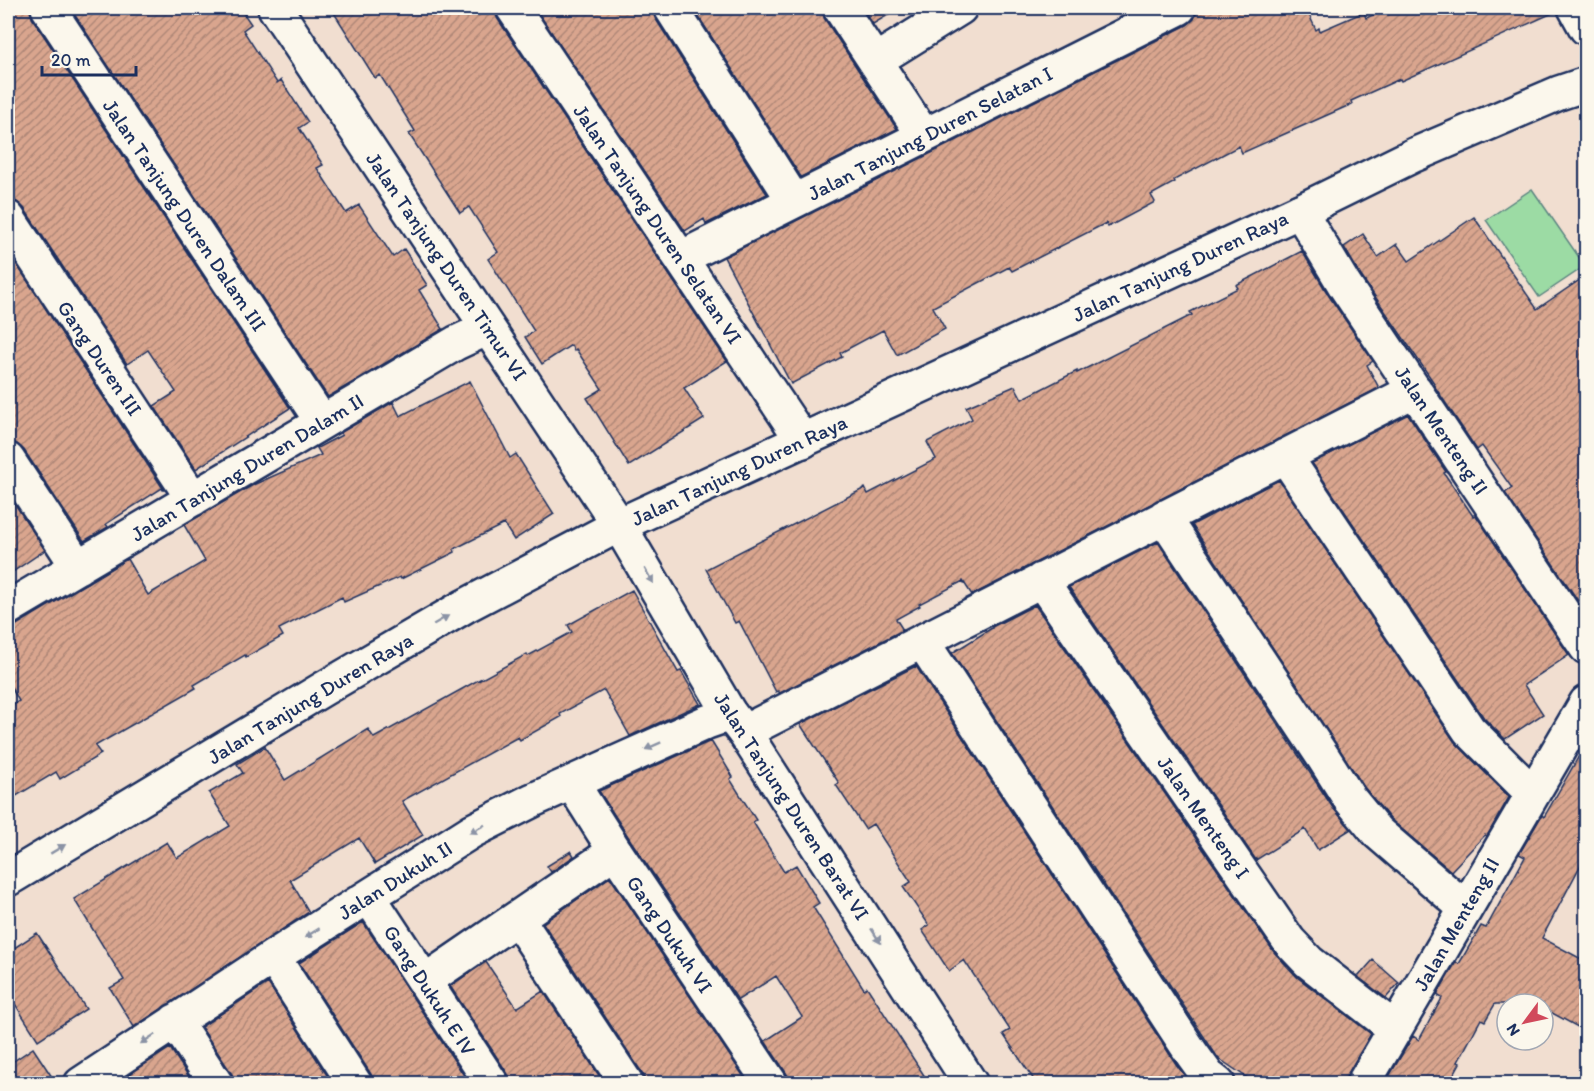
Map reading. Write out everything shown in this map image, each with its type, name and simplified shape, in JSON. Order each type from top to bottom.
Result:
[{"type":"street","name":"Jalan Tanjung Duren Dalam III","points":[[48,8],[322,422]]},
{"type":"street","name":"Jalan Tanjung Duren Timur VI","points":[[275,8],[619,525]]},
{"type":"street","name":"Jalan Tanjung Duren Selatan VI","points":[[513,8],[803,441]]},
{"type":"street","points":[[671,8],[794,201]]},
{"type":"street","points":[[840,8],[924,136]]},
{"type":"street","points":[[875,61],[960,8]]},
{"type":"street","points":[[1575,8],[1587,28]]},
{"type":"street","name":"Jalan Tanjung Duren Selatan I","points":[[681,258],[1172,9]]},
{"type":"street","name":"Jalan Tanjung Duren Raya","points":[[8,879],[465,606],[619,525],[1300,211],[1414,155],[1559,93],[1587,84]]},
{"type":"street","name":"Jalan Tanjung Duren Raya","points":[[1500,119],[1565,111],[1587,105]]},
{"type":"street","name":"Jalan Menteng II","points":[[1300,211],[1345,286],[1587,647]]},
{"type":"street","name":"Gang Duren III","points":[[8,218],[193,499]]},
{"type":"street","name":"Jalan Tanjung Duren Dalam II","points":[[8,608],[456,343],[488,328]]},
{"type":"street","points":[[737,723],[922,641],[1414,390]]},
{"type":"street","points":[[1285,456],[1469,730],[1532,793]]},
{"type":"street","points":[[8,460],[78,567]]},
{"type":"street","points":[[1164,518],[1349,798],[1377,832],[1465,908]]},
{"type":"street","name":"Jalan Tanjung Duren Barat VI","points":[[619,525],[737,723],[971,1083]]},
{"type":"street","name":"Jalan Menteng I","points":[[1041,580],[1289,941],[1309,962],[1395,1029]]},
{"type":"street","points":[[922,641],[1192,1054],[1208,1076],[1218,1083]]},
{"type":"street","name":"Jalan Menteng II","points":[[1363,1083],[1587,703]]},
{"type":"street","name":"Jalan Dukuh II","points":[[81,1083],[273,957],[472,831],[533,800],[706,722],[737,723]]},
{"type":"street","name":"Gang Dukuh VI","points":[[572,783],[771,1083]]},
{"type":"street","points":[[425,981],[615,851]]},
{"type":"street","name":"Gang Dukuh E IV","points":[[369,897],[492,1083]]},
{"type":"street","points":[[517,918],[627,1083]]},
{"type":"street","points":[[273,957],[355,1083]]},
{"type":"street","points":[[175,1021],[216,1083]]},
{"type":"green space","points":[[1532,189],[1585,266],[1539,297],[1486,220]]},
{"type":"building","points":[[17,8],[30,8],[32,18],[290,408],[196,469],[154,406],[176,392],[148,350],[127,364],[24,208],[8,199],[8,14]]},
{"type":"building","points":[[70,8],[240,8],[251,24],[243,30],[277,83],[281,80],[308,122],[299,128],[323,165],[317,168],[346,213],[359,205],[393,257],[404,249],[427,285],[419,290],[443,329],[328,397]]},
{"type":"building","points":[[331,8],[495,8],[497,18],[727,361],[684,388],[704,419],[629,466],[587,398],[602,389],[576,349],[574,351],[571,345],[542,364],[525,337],[534,331],[488,259],[498,252],[469,207],[460,213],[409,134],[415,131],[380,75],[375,78]]},
{"type":"building","points":[[535,8],[652,8],[655,18],[767,194],[706,224],[704,219],[685,231]]},
{"type":"building","points":[[693,8],[822,8],[824,18],[897,129],[801,177]]},
{"type":"building","points":[[862,8],[900,8],[873,24]]},
{"type":"building","points":[[1203,8],[1306,8],[1316,30],[1319,28],[1320,31],[1364,12],[1366,18],[1389,8],[1556,8],[1557,11],[1351,101],[1352,104],[1242,153],[1239,146],[1174,180],[1175,182],[1151,195],[1155,202],[1108,227],[1106,223],[1012,271],[1009,267],[933,307],[945,329],[897,355],[883,330],[840,353],[842,357],[791,384],[724,257],[1187,25],[1194,19],[1197,10]]},
{"type":"building","points":[[1474,217],[1537,309],[1587,275],[1587,614],[1505,493],[1512,488],[1482,446],[1477,450],[1344,247],[1363,234],[1378,257],[1397,244],[1409,261]]},
{"type":"building","points":[[8,251],[164,490],[162,488],[106,524],[108,527],[84,541],[24,450],[8,441]]},
{"type":"building","points":[[1302,251],[1373,361],[1367,365],[1379,388],[972,595],[963,581],[896,619],[903,630],[780,693],[776,692],[739,621],[735,623],[706,569],[865,488],[868,494],[936,459],[927,442],[972,419],[966,407],[1015,386],[1022,399],[1192,315],[1190,312],[1238,288],[1236,285]]},
{"type":"building","points":[[470,381],[510,458],[516,454],[554,514],[514,540],[504,524],[401,579],[400,577],[344,602],[342,597],[279,629],[283,636],[246,657],[245,655],[194,685],[196,688],[95,746],[101,754],[60,779],[56,772],[8,801],[8,708],[19,701],[8,682],[8,630],[127,559],[148,595],[205,561],[184,525],[253,485],[321,455],[317,448],[342,435],[340,433],[393,402],[400,416]]},
{"type":"building","points":[[1408,414],[1446,472],[1444,473],[1473,516],[1475,514],[1569,655],[1524,685],[1543,714],[1505,739],[1484,718],[1312,463]]},
{"type":"building","points":[[1279,480],[1454,741],[1509,797],[1487,836],[1485,835],[1451,871],[1390,819],[1364,787],[1192,525]]},
{"type":"building","points":[[8,493],[45,550],[8,575]]},
{"type":"building","points":[[1158,542],[1333,808],[1351,829],[1318,850],[1305,829],[1256,860],[1069,587]]},
{"type":"building","points":[[632,590],[678,672],[681,671],[700,704],[630,736],[604,690],[560,714],[561,717],[520,740],[518,737],[402,801],[423,835],[375,864],[359,838],[290,880],[309,912],[134,1027],[110,988],[124,980],[74,899],[167,842],[177,858],[230,826],[209,793],[243,773],[237,764],[265,747],[285,780],[368,729],[374,738],[480,679],[572,632],[568,625]]},
{"type":"building","points":[[1035,605],[1274,952],[1297,977],[1371,1034],[1344,1083],[1255,1083],[1218,1058],[952,653],[992,627]]},
{"type":"building","points":[[916,666],[1190,1083],[1036,1083],[1003,1034],[1010,1030],[964,960],[949,971],[922,930],[929,925],[903,887],[911,882],[873,824],[865,829],[836,785],[839,783],[800,724]]},
{"type":"building","points":[[711,741],[733,777],[730,779],[756,820],[753,822],[784,872],[796,865],[819,903],[813,907],[864,989],[867,987],[929,1083],[790,1083],[787,1074],[765,1041],[802,1017],[776,976],[738,1000],[599,791]]},
{"type":"building","points":[[1587,742],[1587,853],[1542,938],[1587,962],[1587,1032],[1555,1015],[1555,992],[1495,992],[1495,1004],[1485,1021],[1481,1019],[1449,1083],[1385,1083],[1413,1036],[1419,1040],[1442,998],[1437,995],[1456,962],[1459,964],[1481,926],[1486,928],[1525,857],[1519,854],[1542,815],[1544,817]]},
{"type":"building","points":[[571,851],[574,856],[551,872],[547,866]]},
{"type":"building","points":[[610,877],[748,1083],[646,1083],[643,1074],[543,923]]},
{"type":"building","points":[[363,922],[469,1083],[374,1083],[371,1074],[299,963]]},
{"type":"building","points":[[37,933],[86,1009],[38,1040],[8,993],[8,952]]},
{"type":"building","points":[[1373,960],[1399,983],[1386,998],[1358,977]]},
{"type":"building","points":[[486,962],[517,1008],[543,991],[604,1083],[511,1083],[508,1074],[450,986]]},
{"type":"building","points":[[268,983],[332,1083],[235,1083],[232,1074],[201,1027]]},
{"type":"building","points":[[33,1048],[56,1083],[8,1083],[8,1065]]},
{"type":"building","points":[[170,1048],[193,1083],[116,1083]]}]
